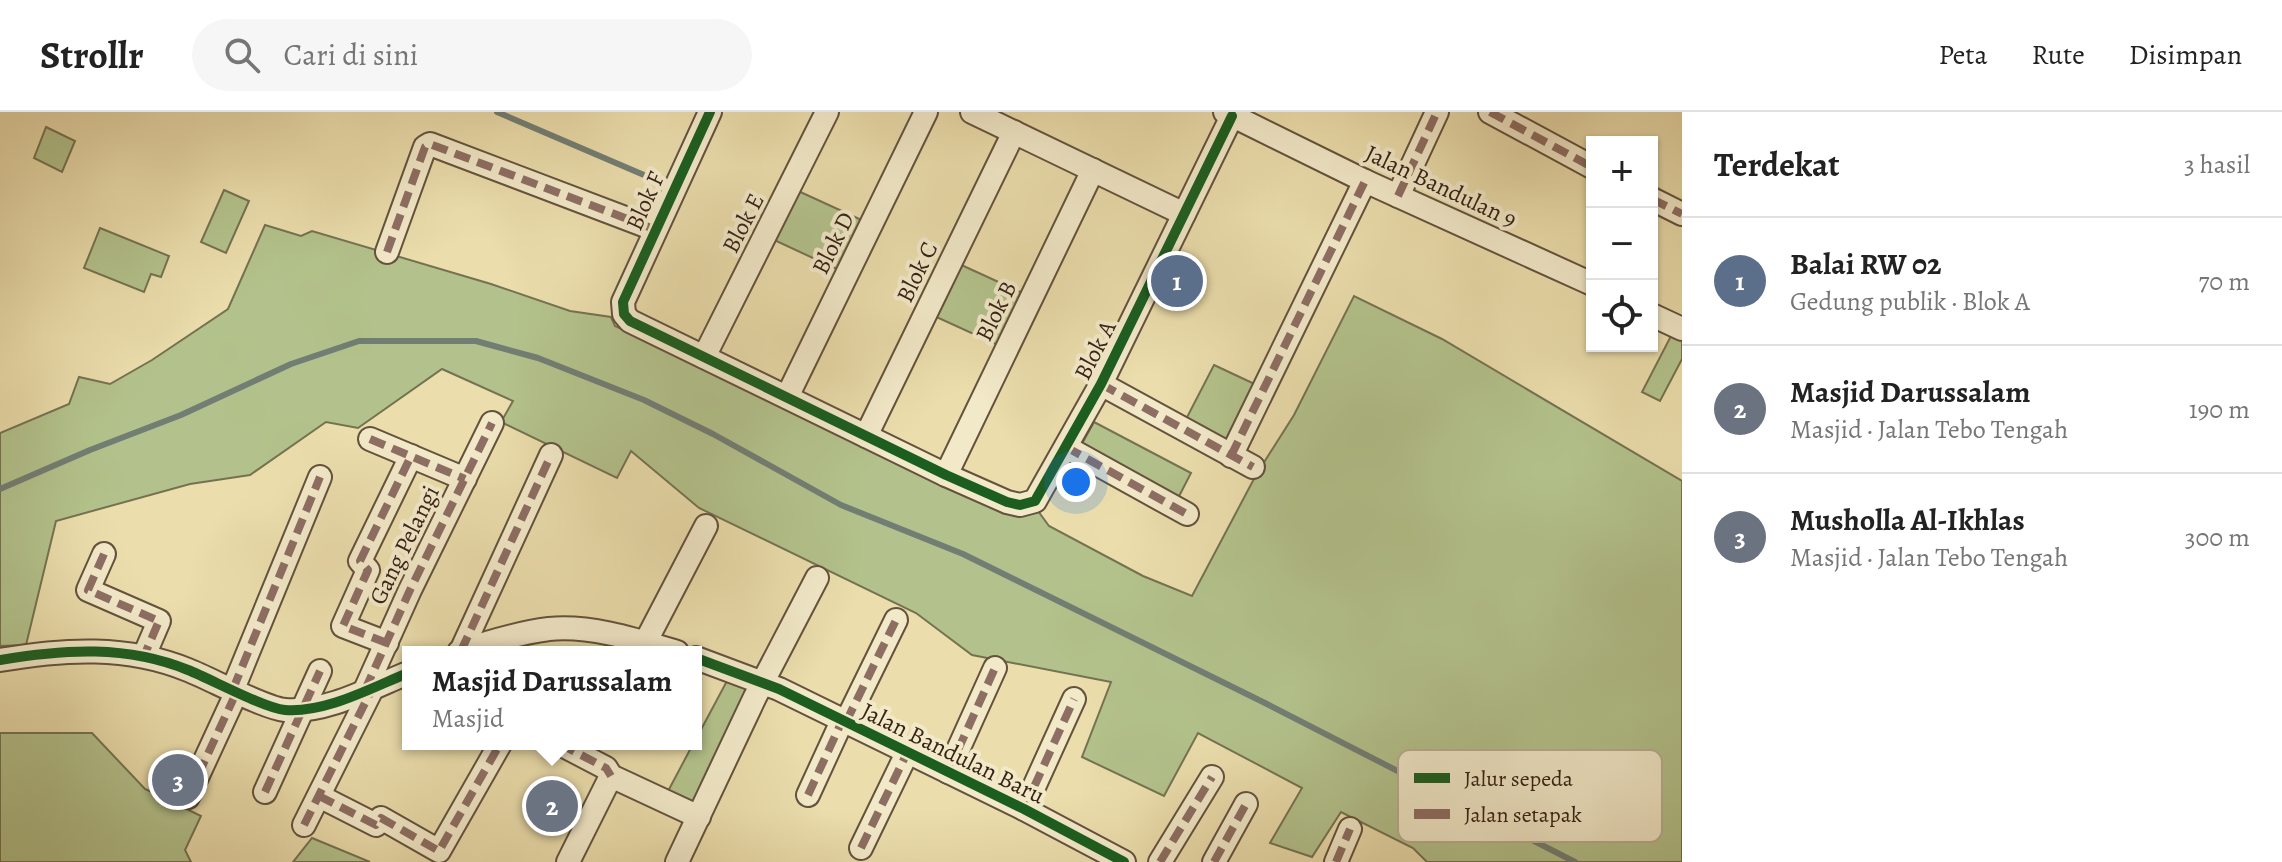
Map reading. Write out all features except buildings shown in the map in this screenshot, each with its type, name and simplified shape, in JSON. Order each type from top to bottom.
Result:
[{"type":"street","name":"Blok F","points":[[704,357],[630,321],[623,309],[623,302],[710,112]]},
{"type":"street","name":"Blok E","points":[[704,357],[827,112]]},
{"type":"street","name":"Blok D","points":[[787,397],[926,112]]},
{"type":"street","points":[[972,112],[1184,214]]},
{"type":"street","points":[[1398,196],[1437,112]]},
{"type":"street","points":[[1490,112],[1586,164]]},
{"type":"street","name":"Jalan Bandulan 9","points":[[1229,114],[1365,181],[1586,281]]},
{"type":"street","name":"Blok A","points":[[946,475],[1007,502],[1020,505],[1035,501],[1101,384],[1229,114]]},
{"type":"street","name":"Blok C","points":[[866,436],[1014,132]]},
{"type":"street","points":[[387,252],[425,147],[430,144],[654,229]]},
{"type":"street","name":"Blok B","points":[[946,475],[1093,170]]},
{"type":"street","points":[[1231,456],[1365,181]]},
{"type":"street","points":[[1658,202],[1682,214]]},
{"type":"street","points":[[1658,318],[1682,329]]},
{"type":"street","points":[[704,357],[946,475]]},
{"type":"street","points":[[1101,384],[1253,467]]},
{"type":"street","name":"Gang Pelangi","points":[[304,825],[492,423]]},
{"type":"street","points":[[370,439],[465,479]]},
{"type":"street","points":[[1066,447],[1187,514]]},
{"type":"street","points":[[463,646],[551,455]]},
{"type":"street","points":[[387,643],[343,626],[368,570],[360,561],[411,456]]},
{"type":"street","points":[[188,797],[235,690],[320,477]]},
{"type":"street","points":[[645,643],[706,526]]},
{"type":"street","points":[[104,554],[88,590],[159,621],[144,656]]},
{"type":"street","points":[[681,861],[763,683],[817,578]]},
{"type":"street","points":[[808,795],[896,620]]},
{"type":"street","points":[[478,646],[509,636],[550,629],[611,634],[656,646]]},
{"type":"street","points":[[0,660],[80,650],[144,656],[186,669],[282,710],[304,709],[402,675]]},
{"type":"street","name":"Jalan Bandulan Baru","points":[[702,660],[763,683],[1024,809],[1124,862]]},
{"type":"street","points":[[948,772],[995,668]]},
{"type":"street","points":[[265,792],[320,671]]},
{"type":"street","points":[[1024,809],[1074,699]]},
{"type":"street","points":[[319,796],[376,825],[381,818],[439,851],[497,750]]},
{"type":"street","points":[[572,750],[606,768],[611,776],[699,817]]},
{"type":"street","points":[[861,848],[907,753]]},
{"type":"street","points":[[568,862],[611,776]]},
{"type":"street","points":[[1160,862],[1212,777]]},
{"type":"street","points":[[1214,862],[1246,804]]},
{"type":"street","points":[[1336,862],[1350,829]]},
{"type":"green space","points":[[46,127],[75,141],[62,172],[34,158]]},
{"type":"green space","points":[[224,190],[249,201],[226,253],[201,242]]},
{"type":"green space","points":[[796,190],[866,222],[843,272],[772,239]]},
{"type":"green space","points":[[265,225],[301,236],[312,231],[570,311],[611,317],[615,326],[700,366],[1038,511],[1049,526],[1143,576],[1192,596],[1256,475],[1294,415],[1354,296],[1442,339],[1682,481],[1682,862],[1427,862],[1413,848],[1401,842],[1662,842],[1662,750],[1398,750],[1398,840],[1341,812],[1312,857],[1270,843],[1302,788],[1198,733],[1164,796],[1082,757],[1111,682],[972,655],[916,613],[699,508],[631,451],[617,478],[501,422],[513,401],[442,369],[358,428],[326,422],[250,475],[190,484],[56,521],[26,645],[0,646],[0,433],[69,404],[79,377],[110,384],[228,309]]},
{"type":"green space","points":[[100,228],[169,256],[161,277],[151,274],[144,292],[84,268]]},
{"type":"green space","points":[[957,263],[1027,295],[1002,347],[932,315]]},
{"type":"green space","points":[[1673,332],[1682,337],[1682,359],[1660,401],[1642,392]]},
{"type":"green space","points":[[1214,365],[1261,387],[1230,445],[1184,423]]},
{"type":"green space","points":[[1094,422],[1191,473],[1175,504],[1079,449]]},
{"type":"green space","points":[[728,679],[746,687],[698,796],[691,804],[666,795],[690,750],[702,750],[702,728]]},
{"type":"green space","points":[[0,733],[92,733],[145,789],[201,816],[185,850],[191,862],[0,862]]},
{"type":"green space","points":[[312,838],[370,862],[293,862]]},
{"type":"waterway","points":[[497,112],[665,184]]},
{"type":"waterway","points":[[0,489],[181,415],[291,364],[359,341],[476,341],[538,358],[644,400],[713,434],[841,505],[963,554],[1398,771]]},
{"type":"waterway","points":[[1536,842],[1575,862]]},
{"type":"marked path","points":[[1398,196],[1437,112]]},
{"type":"marked path","points":[[1490,112],[1586,164]]},
{"type":"marked path","points":[[387,252],[425,147],[430,144],[654,229]]},
{"type":"marked path","points":[[1231,456],[1365,181]]},
{"type":"marked path","points":[[1658,202],[1682,214]]},
{"type":"marked path","points":[[1101,384],[1253,467]]},
{"type":"marked path","points":[[365,690],[492,423]]},
{"type":"marked path","points":[[370,439],[465,479]]},
{"type":"marked path","points":[[1066,447],[1187,514]]},
{"type":"marked path","points":[[463,646],[551,455]]},
{"type":"marked path","points":[[387,643],[343,626],[368,570],[360,561],[411,456]]},
{"type":"marked path","points":[[233,689],[320,477]]},
{"type":"marked path","points":[[104,554],[88,590],[159,621],[144,656]]},
{"type":"marked path","points":[[846,722],[896,620]]},
{"type":"marked path","points":[[948,772],[995,668]]},
{"type":"marked path","points":[[265,792],[320,671]]},
{"type":"marked path","points":[[304,825],[373,687]]},
{"type":"marked path","points":[[188,797],[237,691]]},
{"type":"marked path","points":[[1024,809],[1074,699]]},
{"type":"marked path","points":[[808,795],[842,721]]},
{"type":"marked path","points":[[319,796],[376,825],[381,818],[439,851],[497,750]]},
{"type":"marked path","points":[[572,750],[606,768],[611,776]]},
{"type":"marked path","points":[[861,848],[907,753]]},
{"type":"marked path","points":[[1160,862],[1212,777]]},
{"type":"marked path","points":[[1214,862],[1246,804]]},
{"type":"marked path","points":[[1336,862],[1350,829]]},
{"type":"cycle path","points":[[710,112],[623,302],[624,314],[630,321],[946,475],[1020,505],[1035,501],[1101,384],[1232,116]]},
{"type":"cycle path","points":[[0,660],[72,652],[142,656],[188,670],[251,699],[285,710],[332,704],[402,676]]},
{"type":"cycle path","points":[[702,660],[779,689],[1024,809],[1124,862]]},
{"type":"place","name":"Balai RW 02","points":[[1177,281]]},
{"type":"place","name":"Musholla Al-Ikhlas","points":[[178,780]]},
{"type":"place","name":"Masjid Darussalam","points":[[552,806]]}]
